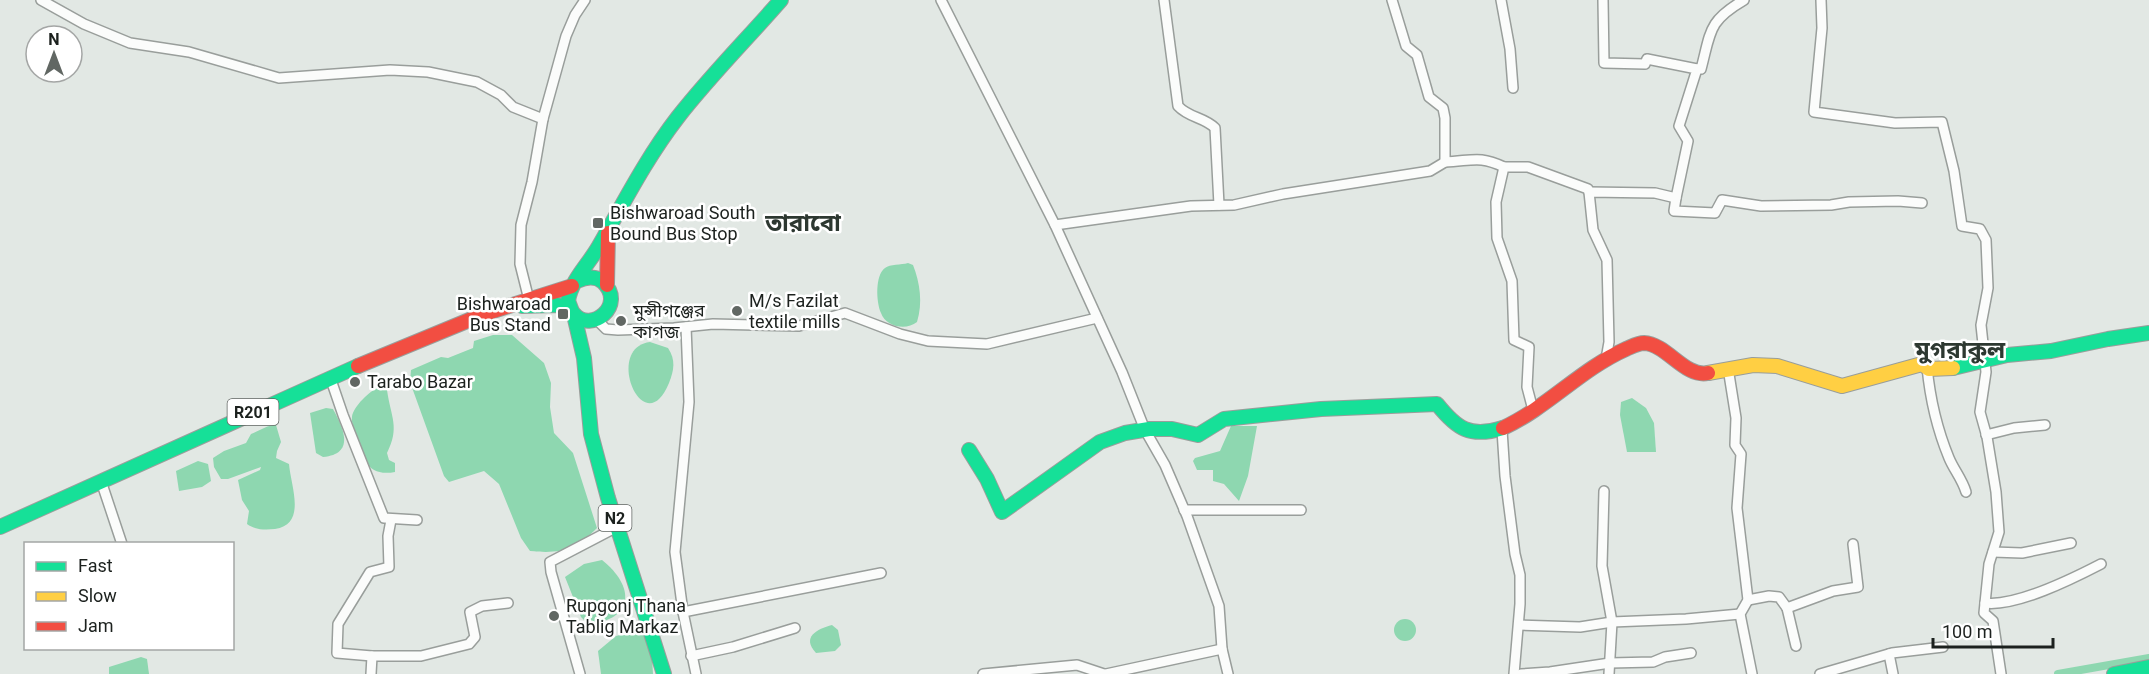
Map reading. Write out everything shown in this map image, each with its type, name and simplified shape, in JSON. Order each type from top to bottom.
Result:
[{"type":"main road","name":"N2","points":[[664,674],[617,526],[591,434],[584,358],[568,293],[609,228],[634,181],[665,134],[781,0]]},
{"type":"main road","name":"N2","points":[[584,358],[597,320],[609,311],[612,304],[607,285],[609,228]]},
{"type":"main road","points":[[529,302],[592,277],[607,285]]},
{"type":"main road","points":[[529,302],[557,305],[585,321],[597,320]]},
{"type":"main road","name":"R201","points":[[0,527],[330,377],[484,314],[529,302]]},
{"type":"main road","points":[[969,450],[987,479],[1002,512],[1100,442],[1145,430],[1165,427],[1198,435],[1224,419],[1321,409],[1437,404],[1455,425],[1471,432],[1502,430],[1581,374],[1606,359],[1643,343],[1662,349],[1677,363],[1703,374],[1753,365],[1777,366],[1842,386],[1922,364],[1929,369],[1956,368],[2007,355],[2051,351],[2149,333]]},
{"type":"main road","points":[[2114,674],[2149,667]]},
{"type":"street","points":[[41,0],[84,24],[129,43],[189,52],[279,78],[390,70],[428,72],[477,82],[501,95],[513,107],[543,119]]},
{"type":"street","points":[[529,302],[520,264],[521,225],[532,182],[543,119],[566,36],[575,15],[585,0]]},
{"type":"street","points":[[941,0],[1055,225],[1122,372],[1145,430],[1165,465],[1219,606],[1222,649],[1228,674]]},
{"type":"street","points":[[1164,0],[1178,106],[1185,114],[1208,121],[1215,128],[1219,205]]},
{"type":"street","points":[[1392,0],[1406,46],[1417,55],[1429,97],[1443,108],[1445,162]]},
{"type":"street","points":[[1501,0],[1510,49],[1513,88]]},
{"type":"street","points":[[1603,0],[1604,63],[1645,64],[1647,59],[1697,69],[1701,69],[1713,24],[1726,11],[1744,0]]},
{"type":"street","points":[[1821,0],[1822,28],[1814,112],[1895,123],[1942,122],[1954,171],[1962,226],[1980,228],[1986,240],[1988,288],[1982,325],[1986,372],[1980,412],[1996,492],[1999,532],[1989,564],[1984,613],[1992,621],[2000,670]]},
{"type":"street","points":[[1697,69],[1679,126],[1688,141],[1674,211],[1715,213],[1722,200],[1761,206],[1898,201],[1922,203]]},
{"type":"street","points":[[1055,225],[1191,206],[1234,205],[1283,194],[1430,171],[1445,162],[1480,158],[1489,159],[1504,167],[1528,167],[1587,189],[1589,192],[1655,193],[1676,198]]},
{"type":"street","points":[[1504,167],[1496,202],[1497,238],[1512,281],[1514,340],[1529,347],[1527,387],[1533,410]]},
{"type":"street","points":[[1589,192],[1593,230],[1607,260],[1609,342],[1606,359]]},
{"type":"street","points":[[597,320],[606,329],[713,324],[799,326],[845,314],[900,334],[928,341],[987,344],[1097,318]]},
{"type":"street","points":[[686,327],[689,402],[675,552],[683,612],[696,674]]},
{"type":"street","points":[[1927,367],[1929,395],[1938,421],[1940,436],[1954,471],[1964,483],[1966,492]]},
{"type":"street","points":[[1728,368],[1736,418],[1735,445],[1741,454],[1737,508],[1748,600],[1740,614],[1752,674]]},
{"type":"street","points":[[330,377],[384,518],[417,520]]},
{"type":"street","points":[[1986,435],[2045,424]]},
{"type":"street","points":[[1502,430],[1504,476],[1520,575],[1519,625],[1514,674]]},
{"type":"street","points":[[101,481],[122,542]]},
{"type":"street","points":[[1604,491],[1602,566],[1612,621],[1609,674]]},
{"type":"street","points":[[1184,510],[1301,510]]},
{"type":"street","points":[[391,519],[388,536],[389,567],[370,572],[338,624],[337,653],[421,656],[469,644],[475,637],[470,612],[482,606],[508,603]]},
{"type":"street","points":[[580,674],[550,562],[617,526]]},
{"type":"street","points":[[1993,552],[2022,553],[2071,543]]},
{"type":"street","points":[[1787,608],[1833,591],[1858,587],[1853,544]]},
{"type":"street","points":[[1985,603],[1997,605],[2016,601],[2071,580],[2101,564]]},
{"type":"street","points":[[683,612],[881,573]]},
{"type":"street","points":[[1748,600],[1769,596],[1779,597],[1787,608],[1796,646]]},
{"type":"street","points":[[1519,625],[1580,627],[1612,621],[1686,619],[1740,614]]},
{"type":"street","points":[[691,656],[733,647],[795,628]]},
{"type":"street","points":[[1820,674],[1889,654],[1943,647]]},
{"type":"street","points":[[983,674],[1077,665],[1105,674],[1222,649]]},
{"type":"street","points":[[1521,674],[1610,663],[1653,662],[1665,657],[1691,653]]},
{"type":"street","points":[[1889,654],[1893,674]]},
{"type":"street","points":[[371,674],[372,656]]},
{"type":"shaded area","points":[[908,263],[913,265],[919,286],[919,315],[917,322],[902,327],[887,322],[881,313],[877,296],[878,282],[885,268]]},
{"type":"shaded area","points":[[493,335],[512,335],[544,363],[551,383],[550,407],[554,433],[573,453],[597,528],[582,541],[567,549],[550,552],[530,551],[521,538],[499,484],[484,471],[449,482],[444,476],[410,382],[411,370],[441,357],[448,358],[473,348],[474,341]]},
{"type":"shaded area","points":[[650,342],[668,348],[673,365],[669,383],[659,399],[649,403],[640,398],[632,388],[629,374],[630,360],[636,348]]},
{"type":"shaded area","points":[[380,387],[387,390],[392,415],[394,429],[387,453],[389,460],[395,463],[395,472],[378,472],[372,469],[361,452],[352,422],[353,413],[363,399]]},
{"type":"shaded area","points":[[1632,398],[1646,408],[1654,423],[1656,452],[1627,452],[1620,415],[1621,402]]},
{"type":"shaded area","points":[[326,408],[333,409],[341,425],[344,439],[340,451],[323,457],[316,453],[310,413]]},
{"type":"shaded area","points":[[276,425],[281,442],[276,458],[289,464],[294,493],[294,512],[291,520],[285,526],[260,529],[247,524],[249,511],[242,500],[238,480],[260,470],[261,467],[228,479],[221,479],[214,467],[213,458],[224,451],[246,443],[251,434]]},
{"type":"shaded area","points":[[1231,426],[1257,426],[1248,476],[1239,501],[1224,484],[1213,481],[1213,470],[1197,470],[1193,461],[1195,458],[1220,451]]},
{"type":"shaded area","points":[[198,461],[208,464],[211,481],[202,487],[179,491],[176,471]]},
{"type":"shaded area","points":[[602,560],[620,580],[625,600],[622,609],[615,616],[588,624],[581,617],[565,577],[584,564]]},
{"type":"shaded area","points":[[1401,619],[1409,619],[1416,626],[1416,634],[1409,641],[1401,641],[1394,634],[1394,626]]},
{"type":"shaded area","points":[[832,625],[838,630],[841,645],[835,651],[816,653],[810,642],[813,634]]},
{"type":"shaded area","points":[[643,632],[652,657],[653,674],[601,674],[598,651],[616,636]]},
{"type":"shaded area","points":[[141,657],[147,659],[149,674],[109,674],[109,667]]},
{"type":"waterway","points":[[2058,674],[2149,658]]},
{"type":"traffic: fast","points":[[577,281],[597,278],[609,291],[611,300],[609,308],[597,319],[589,321],[581,319],[572,311],[568,301],[576,279],[595,253],[636,180],[678,117],[781,0]]},
{"type":"traffic: fast","points":[[522,306],[557,305],[570,309]]},
{"type":"traffic: fast","points":[[574,315],[584,358],[591,434],[608,498],[664,674]]},
{"type":"traffic: fast","points":[[1953,368],[2007,355],[2051,351],[2149,333]]},
{"type":"traffic: fast","points":[[0,527],[358,366]]},
{"type":"traffic: fast","points":[[969,450],[987,479],[1002,512],[1100,442],[1125,433],[1149,429],[1172,429],[1198,435],[1224,419],[1321,409],[1437,404],[1451,420],[1465,429],[1482,432],[1503,428]]},
{"type":"traffic: fast","points":[[2114,674],[2149,667]]},
{"type":"traffic: slow","points":[[1708,373],[1753,365],[1777,366],[1842,386],[1922,364],[1929,369],[1953,368]]},
{"type":"traffic: jam","points":[[607,285],[608,233]]},
{"type":"traffic: jam","points":[[358,366],[484,314],[572,286]]},
{"type":"traffic: jam","points":[[1503,428],[1535,410],[1610,357],[1639,344],[1644,343],[1660,349],[1692,371],[1708,373]]},
{"type":"place","name":"Bishwaroad South Bound Bus Stop","points":[[598,223]]},
{"type":"place","name":"M/s Fazilat textile mills","points":[[737,311]]},
{"type":"place","name":"Bishwaroad Bus Stand","points":[[563,314]]},
{"type":"place","name":"মুন্সীগঞ্জের কাগজ","points":[[621,321]]},
{"type":"place","name":"Tarabo Bazar","points":[[355,382]]},
{"type":"place","name":"Rupgonj Thana Tablig Markaz","points":[[554,616]]},
{"type":"district","name":"তারাবো","points":[[803,223]]},
{"type":"district","name":"মুগরাকুল","points":[[1960,350]]}]
